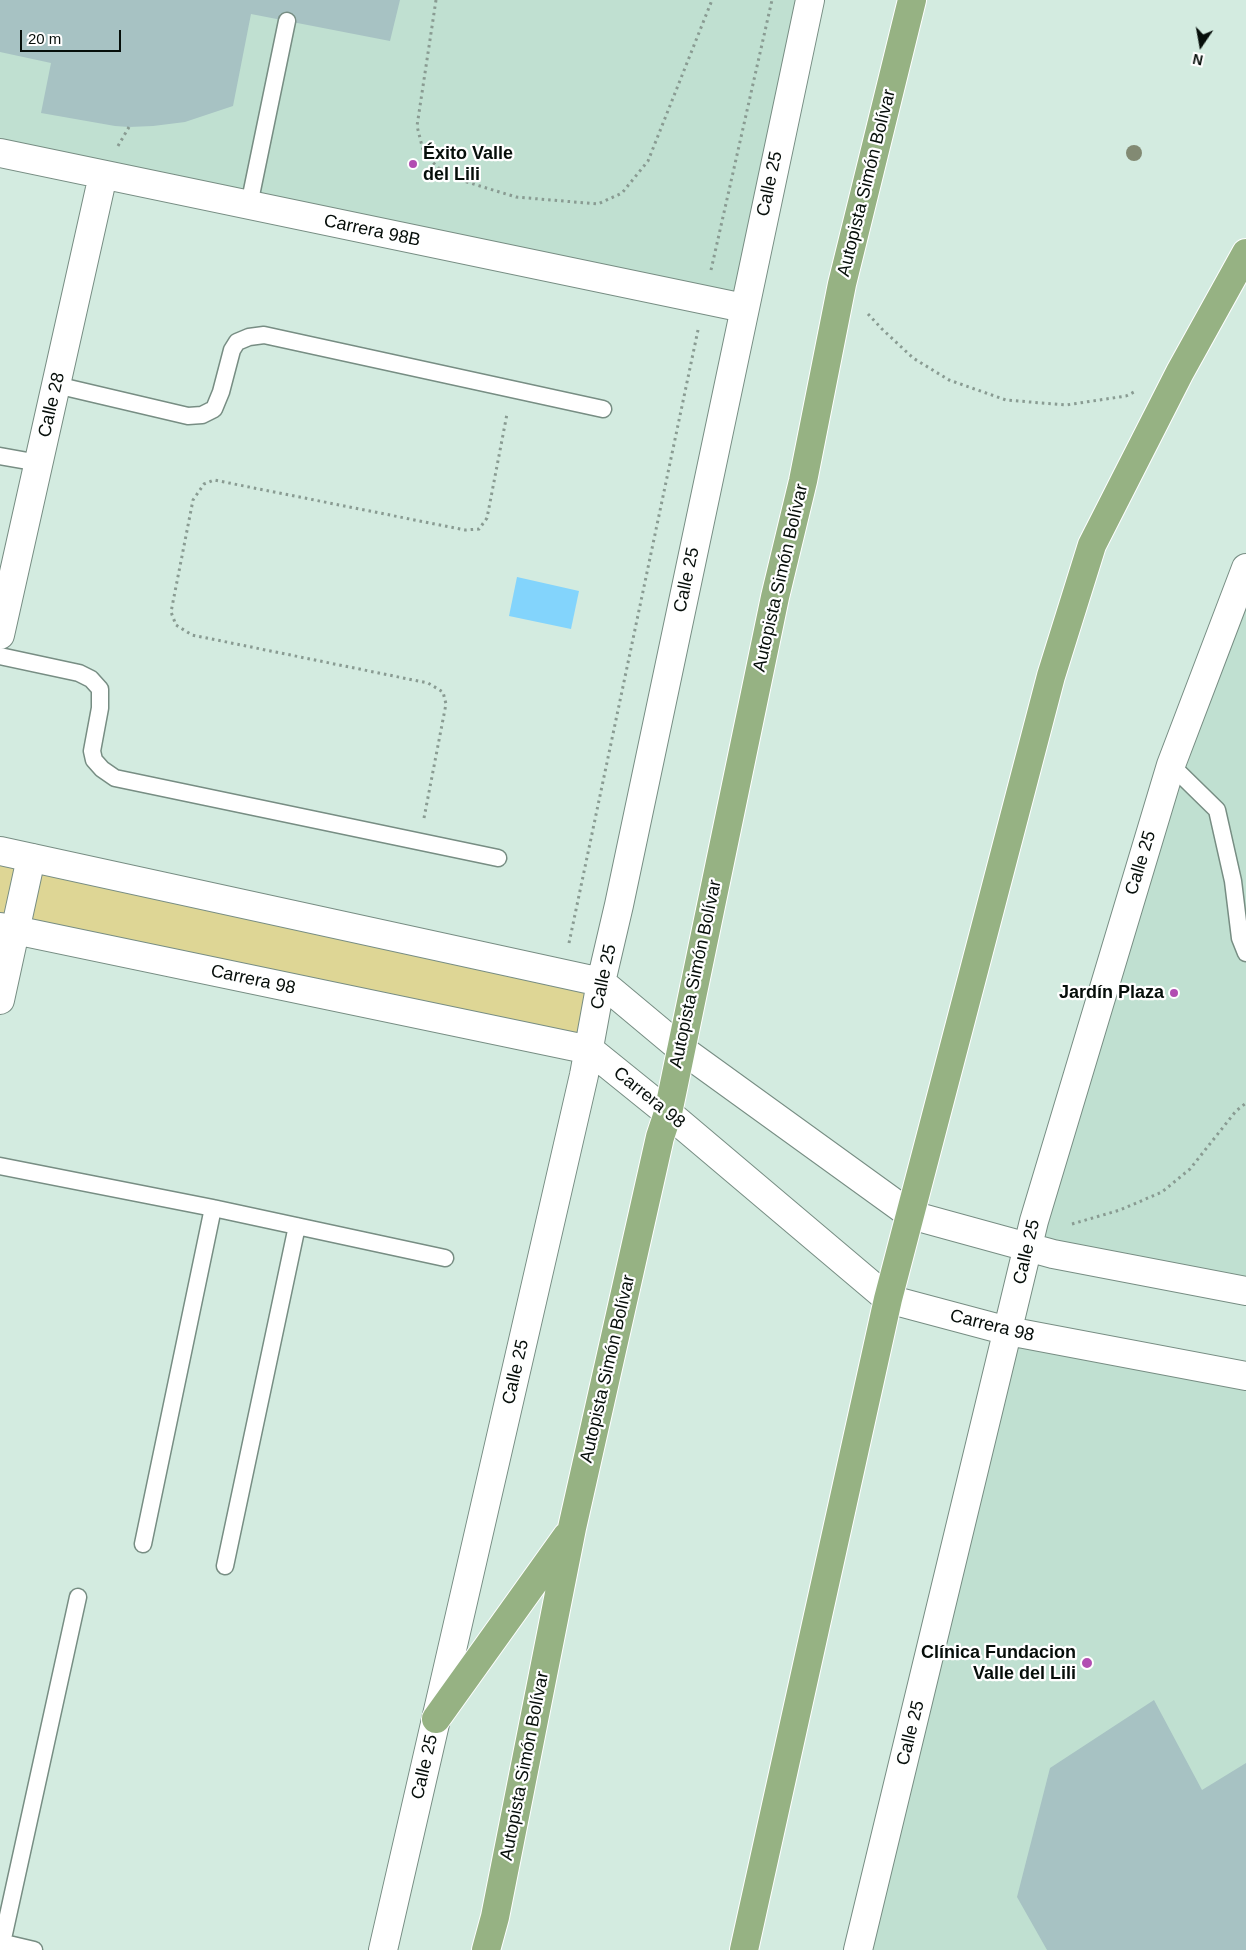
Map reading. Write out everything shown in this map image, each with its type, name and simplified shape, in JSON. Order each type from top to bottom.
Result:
[{"type":"highway","name":"Autopista Simón Bolívar","points":[[486,1950],[572,1528],[658,1147],[668,1113],[775,598],[803,481],[842,284],[912,0]]},
{"type":"highway","points":[[744,1950],[888,1299],[912,1215],[1051,676],[1092,545],[1180,372],[1246,253]]},
{"type":"highway","points":[[436,1719],[572,1528]]},
{"type":"highway","points":[[494,1917],[497,1950]]},
{"type":"street","name":"Calle 25","points":[[383,1950],[590,1050],[601,982],[619,905],[810,0]]},
{"type":"street","name":"Carrera 98B","points":[[0,153],[744,308]]},
{"type":"street","name":"Calle 28","points":[[0,635],[103,175]]},
{"type":"street","name":"Calle 25","points":[[858,1950],[1039,1202],[1171,765],[1246,568]]},
{"type":"street","points":[[0,851],[601,982],[680,1048],[912,1215],[1053,1254],[1246,1291]]},
{"type":"street","points":[[0,1000],[8,929],[31,858]]},
{"type":"street","name":"Carrera 98","points":[[8,929],[590,1050],[668,1113],[888,1299],[1008,1331],[1246,1376]]},
{"type":"lane","points":[[249,205],[287,21]]},
{"type":"lane","points":[[56,385],[188,416],[202,415],[214,409],[222,392],[232,350],[237,342],[249,337],[264,335],[603,409]]},
{"type":"lane","points":[[0,456],[39,463]]},
{"type":"lane","points":[[0,656],[78,673],[91,680],[100,689],[100,708],[92,751],[94,760],[102,769],[115,778],[498,858]]},
{"type":"lane","points":[[1171,765],[1218,810],[1233,881],[1240,938],[1246,953]]},
{"type":"lane","points":[[0,1166],[213,1208],[445,1258]]},
{"type":"lane","points":[[143,1544],[213,1208]]},
{"type":"lane","points":[[225,1566],[297,1226]]},
{"type":"lane","points":[[34,1950],[1,1942],[78,1597]]},
{"type":"path","points":[[436,0],[418,126],[424,154],[447,176],[516,198],[598,204],[622,193],[648,161],[712,0]]},
{"type":"path","points":[[569,943],[704,300],[772,0]]},
{"type":"path","points":[[842,284],[882,329],[913,358],[949,380],[1006,400],[1066,406],[1126,396],[1180,372]]},
{"type":"path","points":[[420,841],[446,704],[443,692],[428,683],[192,635],[176,625],[171,612],[193,500],[204,484],[214,480],[465,530],[479,529],[487,518],[512,389]]},
{"type":"path","points":[[1068,1225],[1120,1210],[1162,1192],[1190,1169],[1236,1111],[1246,1103]]},
{"type":"shaded area","name":"Éxito Valle del Lili","points":[[0,0],[810,0],[744,308],[0,153]]},
{"type":"shaded area","name":"Jardín Plaza","points":[[1246,568],[1246,1291],[1053,1254],[1034,1221]]},
{"type":"shaded area","points":[[0,851],[601,982],[590,1050],[0,927]]},
{"type":"shaded area","name":"Clínica Fundacion Valle del Lili","points":[[1008,1331],[1246,1376],[1246,1950],[858,1950]]},
{"type":"water","points":[[517,577],[579,591],[571,629],[509,616]]},
{"type":"building","points":[[0,0],[400,0],[390,41],[251,14],[233,106],[185,122],[129,127],[41,113],[51,63],[0,52]]},
{"type":"building","points":[[1154,1700],[1202,1790],[1246,1763],[1246,1950],[1047,1950],[1017,1897],[1050,1768]]},
{"type":"place","name":"Éxito Valle del Lili","points":[[413,164]]},
{"type":"place","name":"Jardín Plaza","points":[[1174,993]]},
{"type":"place","name":"Clínica Fundacion Valle del Lili","points":[[1087,1663]]}]
